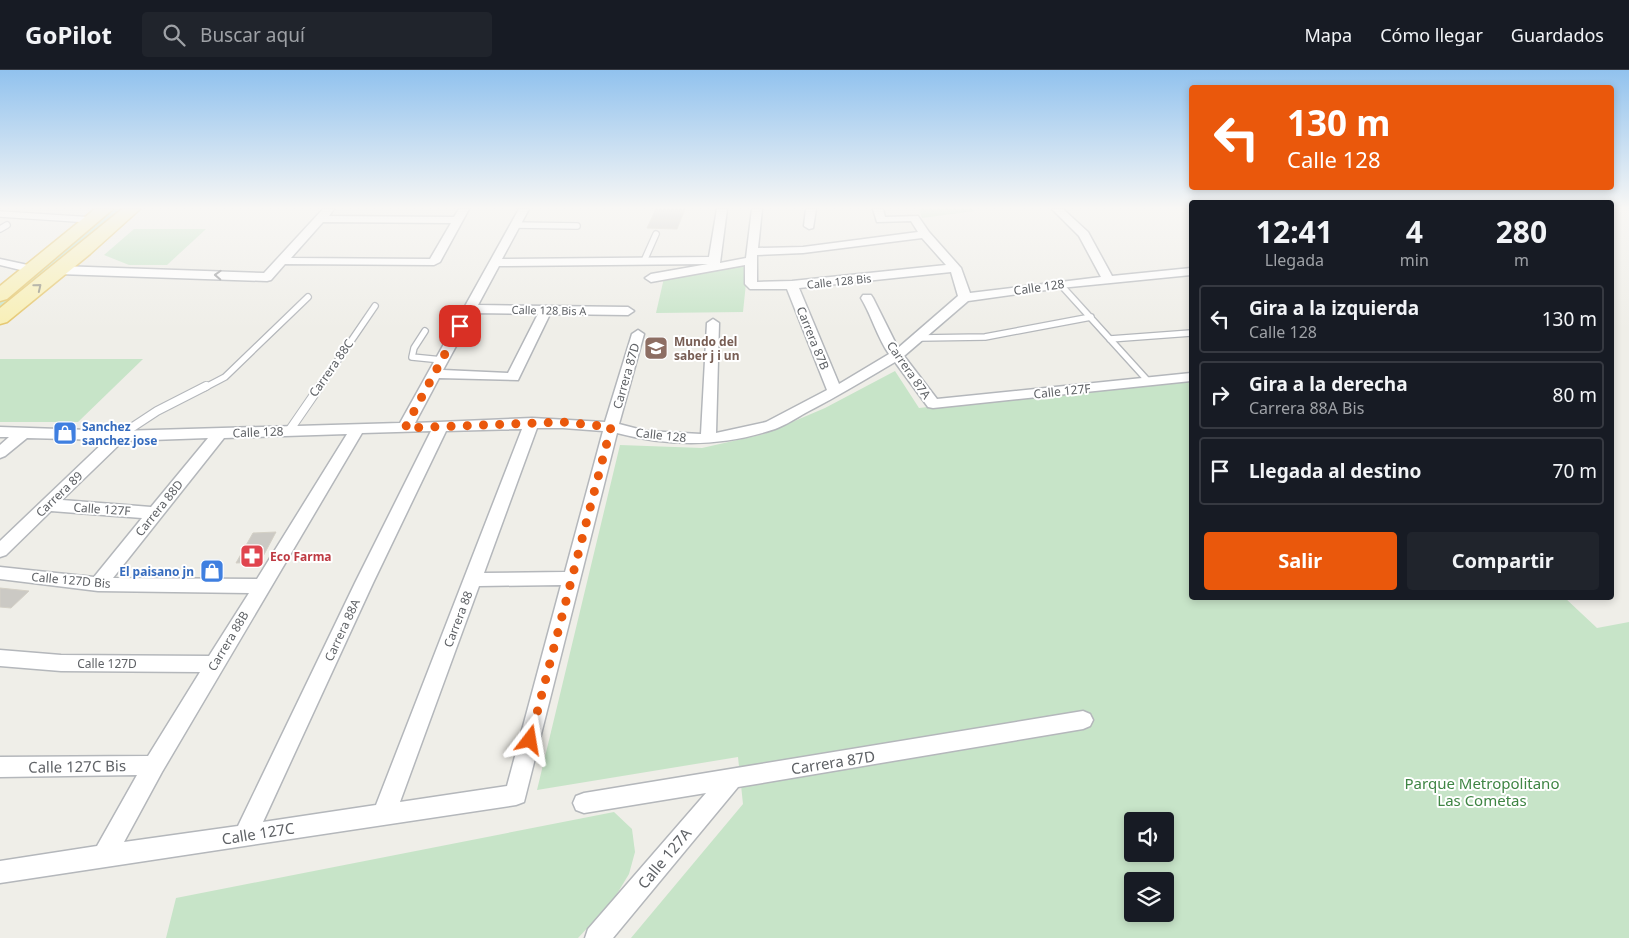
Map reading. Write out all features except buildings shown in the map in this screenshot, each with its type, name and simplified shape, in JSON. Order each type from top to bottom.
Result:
[{"type":"main road","points":[[0,295],[56,250]]},
{"type":"main road","points":[[0,318],[84,250]]},
{"type":"street","points":[[59,270],[267,277],[292,250]]},
{"type":"street","points":[[282,261],[434,262],[441,250]]},
{"type":"street","points":[[405,428],[501,250]]},
{"type":"street","points":[[713,264],[715,250]]},
{"type":"street","points":[[752,256],[753,250]]},
{"type":"street","points":[[651,278],[752,256],[807,250]]},
{"type":"street","points":[[939,250],[955,268],[965,295],[964,298]]},
{"type":"street","points":[[1092,250],[1108,279]]},
{"type":"street","name":"Calle 128 Bis","points":[[752,256],[752,285],[792,285],[955,268]]},
{"type":"street","points":[[494,263],[644,261],[713,264]]},
{"type":"street","points":[[0,262],[33,269]]},
{"type":"street","name":"Calle 128","points":[[0,432],[119,436],[563,422],[611,427],[646,436],[677,439],[739,434],[771,425],[835,392],[897,355],[964,298],[1060,284],[1189,272]]},
{"type":"street","name":"Carrera 87B","points":[[792,285],[835,392]]},
{"type":"street","name":"Calle 128 Bis","points":[[866,298],[874,310]]},
{"type":"street","name":"Calle 128 Bis A","points":[[470,309],[628,311]]},
{"type":"street","points":[[434,374],[513,377],[546,310]]},
{"type":"street","name":"Carrera 87A","points":[[874,310],[889,345],[932,404]]},
{"type":"street","points":[[708,438],[713,323]]},
{"type":"street","name":"Carrera 87D","points":[[516,795],[611,427],[638,334]]},
{"type":"street","name":"Calle 127F","points":[[932,404],[1189,376]]},
{"type":"street","name":"Carrera 88","points":[[384,814],[532,423]]},
{"type":"street","name":"Carrera 88A","points":[[245,835],[364,583],[441,427]]},
{"type":"street","name":"Carrera 88B","points":[[104,856],[154,764],[356,429]]},
{"type":"street","points":[[0,453],[23,433]]},
{"type":"street","name":"Carrera 88D","points":[[98,584],[220,433]]},
{"type":"street","name":"Carrera 89","points":[[0,551],[119,436]]},
{"type":"street","name":"Calle 127F","points":[[48,505],[155,513]]},
{"type":"street","name":"Calle 127D Bis","points":[[0,574],[98,584],[262,586]]},
{"type":"street","points":[[472,580],[572,578]]},
{"type":"street","name":"Calle 127D","points":[[0,658],[61,663],[214,664]]},
{"type":"street","name":"Carrera 87D","points":[[584,803],[1083,720]]},
{"type":"street","name":"Calle 127C Bis","points":[[0,768],[154,764]]},
{"type":"street","name":"Calle 127A","points":[[598,938],[731,779]]},
{"type":"street","name":"Calle 127C","points":[[0,872],[516,795]]},
{"type":"lane","points":[[644,261],[649,250]]},
{"type":"lane","points":[[1060,284],[1148,381]]},
{"type":"lane","points":[[119,436],[157,412],[225,377],[308,297]]},
{"type":"lane","name":"Carrera 88C","points":[[289,431],[375,306]]},
{"type":"lane","points":[[919,338],[985,337],[1091,317]]},
{"type":"lane","points":[[425,331],[414,348],[412,357],[442,360]]},
{"type":"lane","points":[[1110,339],[1189,333]]},
{"type":"green space","points":[[66,250],[73,250],[0,309],[0,302]]},
{"type":"green space","points":[[110,250],[184,250],[167,265],[129,265],[104,255]]},
{"type":"green space","points":[[748,264],[743,312],[656,313],[664,278]]},
{"type":"green space","points":[[0,359],[143,359],[78,422],[0,422]]},
{"type":"green space","name":"Parque Metropolitano Las Cometas","points":[[895,371],[919,408],[1189,376],[1189,600],[1567,600],[1597,628],[1629,622],[1629,938],[631,938],[743,804],[738,757],[537,790],[620,445],[702,448],[764,434],[825,408]]},
{"type":"green space","points":[[614,812],[632,829],[635,852],[629,874],[612,902],[578,938],[166,938],[176,898]]},
{"type":"place","name":"Mundo del saber j i un","points":[[656,348]]},
{"type":"place","name":"Sanchez sanchez jose","points":[[65,433]]},
{"type":"place","name":"Eco Farma","points":[[252,556]]},
{"type":"place","name":"El paisano jn","points":[[212,571]]},
{"type":"route","points":[[460,326],[405,428],[563,422],[611,427],[530,740]]}]
